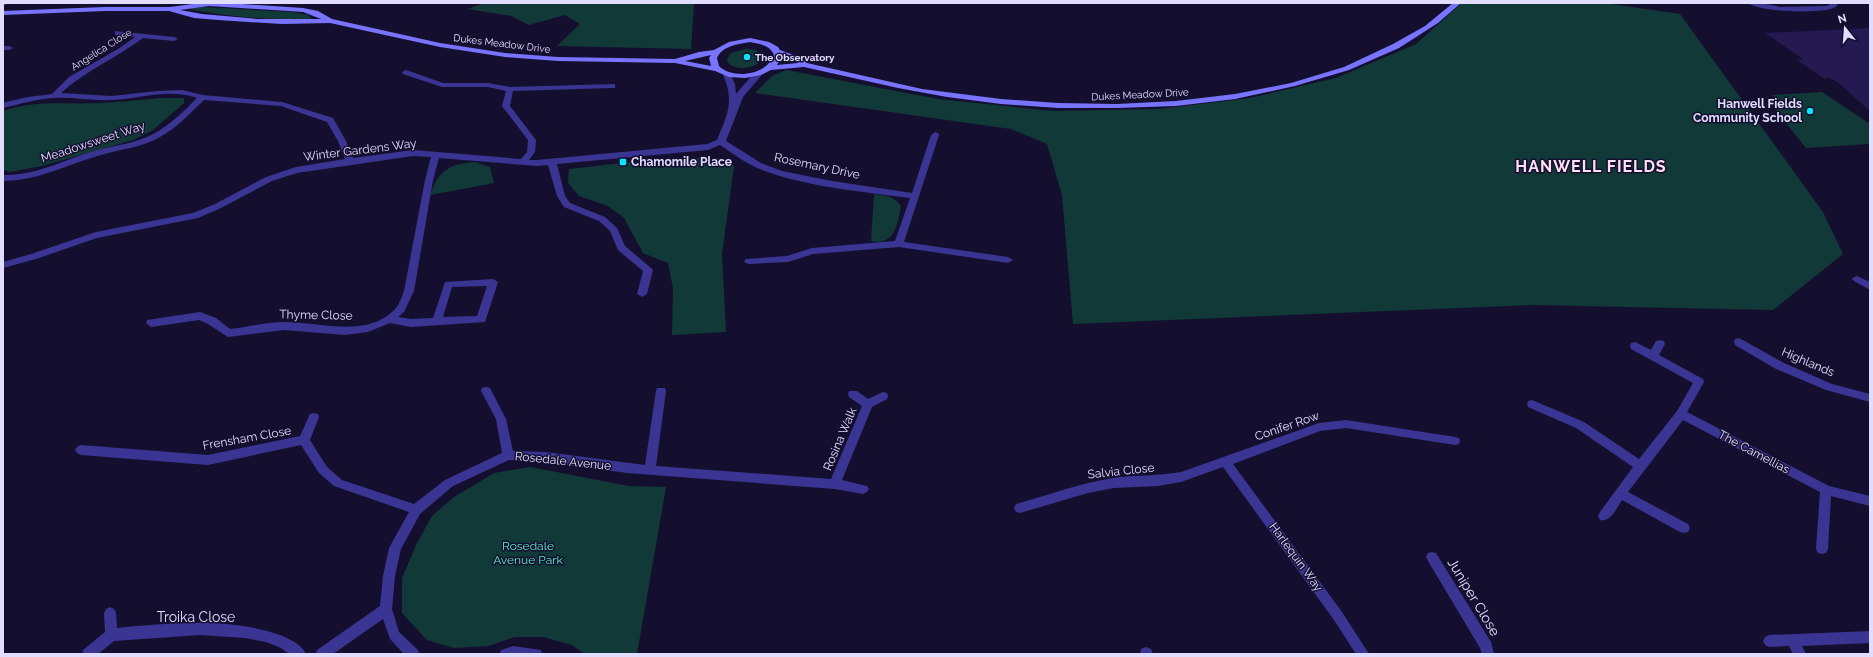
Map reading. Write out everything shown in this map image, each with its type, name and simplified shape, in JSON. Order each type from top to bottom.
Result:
[{"type":"street","name":"Dukes Meadow Drive","points":[[727,75],[742,76],[758,74],[772,68],[805,65],[896,86],[946,95],[999,102],[1089,107],[1158,104],[1250,93],[1299,83],[1347,69],[1379,56],[1411,38],[1434,24],[1456,3]]},
{"type":"street","points":[[1752,3],[1780,9],[1826,8],[1832,6],[1833,3]]},
{"type":"street","name":"Dukes Meadow Drive","points":[[3,13],[105,9],[170,10],[209,4],[303,10],[315,13],[330,21],[440,46],[504,55],[558,59],[675,61],[717,69]]},
{"type":"street","name":"Dukes Meadow Drive","points":[[170,10],[184,15],[199,17],[290,23],[330,21]]},
{"type":"street","name":"Angelica Close","points":[[118,33],[174,39]]},
{"type":"street","name":"Angelica Close","points":[[54,96],[72,79],[121,51],[142,36]]},
{"type":"street","name":"Dukes Meadow Drive","points":[[675,61],[699,54],[716,52],[730,43],[750,40],[768,43],[778,52],[799,60],[805,65]]},
{"type":"street","points":[[716,52],[713,58],[714,64],[717,69],[727,75],[731,84],[734,106]]},
{"type":"street","points":[[772,68],[776,63],[778,52]]},
{"type":"street","points":[[406,72],[442,85],[488,84],[510,89],[612,86]]},
{"type":"street","points":[[720,142],[739,96],[758,74]]},
{"type":"street","points":[[510,89],[506,106],[532,140],[531,152],[523,162]]},
{"type":"street","points":[[3,106],[22,100],[54,96],[112,98],[175,93],[195,93],[202,97],[282,104],[330,120],[342,141],[350,161]]},
{"type":"street","name":"Meadowsweet Way","points":[[3,178],[13,179],[56,168],[95,153],[150,138],[181,119],[202,97]]},
{"type":"street","points":[[899,244],[935,135]]},
{"type":"street","name":"Winter Gardens Way","points":[[3,265],[33,257],[96,235],[195,216],[218,206],[269,179],[296,170],[413,153],[523,162],[552,162],[708,147],[720,142]]},
{"type":"street","name":"Rosemary Drive","points":[[720,142],[758,165],[780,173],[832,184],[914,196]]},
{"type":"street","name":"Thyme Close","points":[[151,323],[200,316],[212,321],[228,333],[284,326],[345,331],[368,328],[389,319],[401,309],[409,291],[429,180],[436,155]]},
{"type":"street","points":[[552,162],[556,181],[567,205],[602,219],[614,230],[621,248],[648,270],[642,294]]},
{"type":"street","points":[[3,186],[13,179]]},
{"type":"street","points":[[749,261],[788,259],[812,251],[899,244],[1008,260]]},
{"type":"street","points":[[1857,279],[1870,287]]},
{"type":"street","points":[[389,319],[410,323],[481,319],[492,282],[448,284],[437,321]]},
{"type":"street","name":"Highlands","points":[[1739,342],[1780,366],[1830,386],[1870,398]]},
{"type":"street","points":[[1653,356],[1660,344]]},
{"type":"street","points":[[1604,516],[1640,466],[1681,414],[1699,382],[1636,346]]},
{"type":"street","points":[[486,391],[501,419],[508,455]]},
{"type":"street","points":[[650,469],[661,391]]},
{"type":"street","points":[[853,394],[868,404],[883,396]]},
{"type":"street","name":"Rosina Walk","points":[[835,484],[868,404]]},
{"type":"street","points":[[1532,404],[1580,426],[1640,466]]},
{"type":"street","name":"The Camellias","points":[[1681,414],[1826,490],[1870,501]]},
{"type":"street","points":[[304,440],[314,417]]},
{"type":"street","name":"Conifer Row","points":[[1225,462],[1318,426],[1346,424],[1454,441]]},
{"type":"street","name":"Frensham Close","points":[[81,450],[208,460],[304,440],[323,470],[338,483],[416,510]]},
{"type":"street","name":"Rosedale Avenue","points":[[413,654],[394,635],[386,609],[388,576],[395,548],[416,510],[449,483],[508,455],[546,457],[627,468],[835,484],[863,489]]},
{"type":"street","name":"Salvia Close","points":[[1020,508],[1078,490],[1114,483],[1158,481],[1181,477],[1225,462]]},
{"type":"street","name":"Harlequin Way","points":[[1225,462],[1338,616],[1363,654]]},
{"type":"street","points":[[1822,549],[1826,490]]},
{"type":"street","points":[[1621,494],[1684,528]]},
{"type":"street","name":"Juniper Close","points":[[1432,557],[1486,646],[1488,654]]},
{"type":"street","points":[[322,654],[386,609]]},
{"type":"street","points":[[88,654],[111,635],[110,613]]},
{"type":"street","name":"Troika Close","points":[[111,635],[154,631],[228,629],[255,634],[285,643],[300,654]]},
{"type":"street","points":[[1769,641],[1870,637]]},
{"type":"street","points":[[1794,641],[1800,654]]},
{"type":"street","points":[[506,654],[513,652],[536,654]]},
{"type":"green space","points":[[485,3],[694,3],[691,49],[557,46],[580,24],[565,15],[529,25],[511,16],[467,9]]},
{"type":"green space","points":[[1462,3],[1604,3],[1680,14],[1823,212],[1843,254],[1773,310],[1531,305],[1073,324],[1062,195],[1047,144],[1011,129],[755,93],[772,76],[786,70],[938,99],[1053,111],[1159,109],[1250,98],[1336,78],[1416,44]]},
{"type":"green space","points":[[202,7],[291,12],[308,15],[312,19],[250,17],[188,9]]},
{"type":"green space","points":[[746,49],[756,50],[761,55],[761,61],[753,66],[744,68],[732,66],[728,63],[727,59],[731,53]]},
{"type":"green space","points":[[1822,92],[1870,124],[1870,144],[1806,148],[1766,98],[1775,98],[1772,95]]},
{"type":"green space","points":[[159,98],[184,98],[184,103],[153,130],[133,140],[42,166],[10,172],[3,170],[3,111],[15,107],[51,103],[123,102]]},
{"type":"green space","points":[[724,158],[734,166],[722,254],[726,332],[672,335],[673,288],[668,263],[643,253],[624,218],[608,206],[579,196],[568,183],[569,169],[658,159]]},
{"type":"green space","points":[[475,162],[490,167],[494,183],[430,195],[433,186],[441,174],[446,170],[458,164]]},
{"type":"green space","points":[[874,194],[893,198],[901,206],[894,232],[890,237],[879,242],[871,241]]},
{"type":"green space","name":"Rosedale Avenue Park","points":[[530,467],[629,486],[666,487],[637,654],[585,654],[572,645],[543,637],[515,637],[488,646],[454,648],[427,640],[402,613],[402,578],[417,543],[432,516],[454,497],[494,473]]},
{"type":"building","name":"Hanwell Fields Community School","points":[[1870,28],[1870,111],[1840,84],[1829,77],[1825,79],[1797,60],[1803,59],[1765,33]]},
{"type":"place","name":"The Observatory","points":[[747,57]]},
{"type":"place","name":"Hanwell Fields Community School","points":[[1810,111]]},
{"type":"place","name":"Chamomile Place","points":[[623,162]]},
{"type":"district","name":"HANWELL FIELDS","points":[[1591,166]]}]
